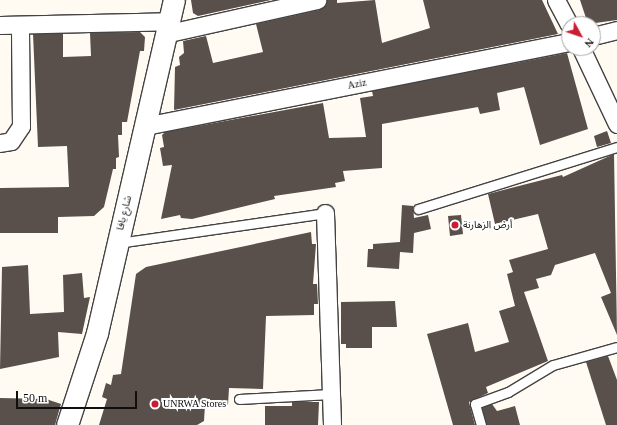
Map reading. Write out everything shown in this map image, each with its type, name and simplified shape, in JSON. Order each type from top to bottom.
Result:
[{"type":"street","name":"شارع يافا","points":[[67,425],[97,334],[116,243],[169,27],[174,0]]},
{"type":"street","points":[[0,25],[169,27],[316,0]]},
{"type":"street","points":[[556,0],[565,16]]},
{"type":"street","points":[[0,143],[11,142],[21,126],[20,25]]},
{"type":"street","points":[[601,34],[617,30]]},
{"type":"street","name":"Aziz","points":[[145,126],[561,44]]},
{"type":"street","points":[[585,56],[617,124]]},
{"type":"street","points":[[325,213],[332,425]]},
{"type":"lane","points":[[418,208],[617,147]]},
{"type":"lane","points":[[116,243],[325,213]]},
{"type":"lane","points":[[481,425],[475,404],[508,392],[553,364],[617,347]]},
{"type":"lane","points":[[239,398],[331,394]]},
{"type":"building","points":[[191,0],[271,0],[198,16],[193,13]]},
{"type":"building","points":[[327,0],[337,0],[337,3],[375,0],[382,43],[430,28],[423,0],[542,0],[558,34],[174,110],[175,67],[180,65],[179,57],[184,53],[183,41],[206,36],[213,63],[263,52],[256,24],[319,10]]},
{"type":"building","points":[[580,0],[617,0],[617,20],[601,22],[601,16],[585,16]]},
{"type":"building","points":[[140,32],[145,37],[144,51],[140,51],[127,122],[122,122],[122,135],[118,135],[119,157],[116,158],[116,169],[113,169],[104,207],[94,216],[58,217],[58,233],[0,233],[0,188],[69,187],[67,146],[38,147],[33,34],[63,34],[63,57],[91,56],[90,33]]},
{"type":"building","points":[[561,54],[561,56],[568,56],[588,129],[540,145],[524,87],[497,93],[500,110],[480,114],[478,107],[382,124],[382,168],[343,171],[345,181],[335,183],[336,187],[274,196],[275,199],[192,219],[181,218],[180,215],[161,219],[172,165],[163,166],[160,148],[164,147],[162,135],[165,132],[323,103],[329,138],[366,137],[360,98],[373,96],[372,91]]},
{"type":"building","points":[[607,131],[611,143],[597,147],[594,136]]},
{"type":"building","points":[[614,154],[617,335],[601,297],[611,293],[595,253],[555,265],[551,275],[536,279],[539,288],[524,292],[548,361],[486,387],[488,393],[469,402],[475,425],[453,425],[427,334],[468,323],[475,352],[509,342],[499,311],[515,306],[507,274],[513,272],[509,260],[548,249],[538,214],[495,224],[488,194],[562,175],[563,177]]},
{"type":"building","points":[[402,205],[413,206],[414,218],[428,215],[431,229],[414,233],[413,253],[400,252],[399,269],[367,267],[368,249],[373,249],[373,244],[400,242]]},
{"type":"building","name":"أرض الزهارنة","points":[[461,215],[463,234],[450,236],[448,216]]},
{"type":"building","points":[[311,232],[312,244],[316,244],[313,284],[317,284],[318,304],[314,304],[314,315],[266,316],[263,389],[229,388],[228,405],[205,405],[204,421],[197,425],[99,425],[107,399],[102,397],[106,383],[111,385],[113,375],[121,374],[136,274],[146,267]]},
{"type":"building","points":[[28,265],[30,314],[64,312],[63,275],[82,273],[84,298],[90,297],[82,334],[58,332],[59,357],[0,369],[2,267]]},
{"type":"building","points":[[395,301],[397,327],[372,327],[372,348],[346,348],[346,344],[341,344],[341,302]]},
{"type":"building","points":[[608,356],[617,380],[617,425],[606,425],[586,362]]},
{"type":"building","points":[[0,398],[46,399],[61,404],[55,425],[0,425]]},
{"type":"building","points":[[292,402],[319,402],[318,425],[265,425],[265,406],[292,406]]},
{"type":"building","points":[[492,404],[497,411],[515,406],[520,425],[487,425],[482,408]]},
{"type":"place","name":"أرض الزهارنة","points":[[455,225]]},
{"type":"place","name":"UNRWA Stores","points":[[155,404]]}]
